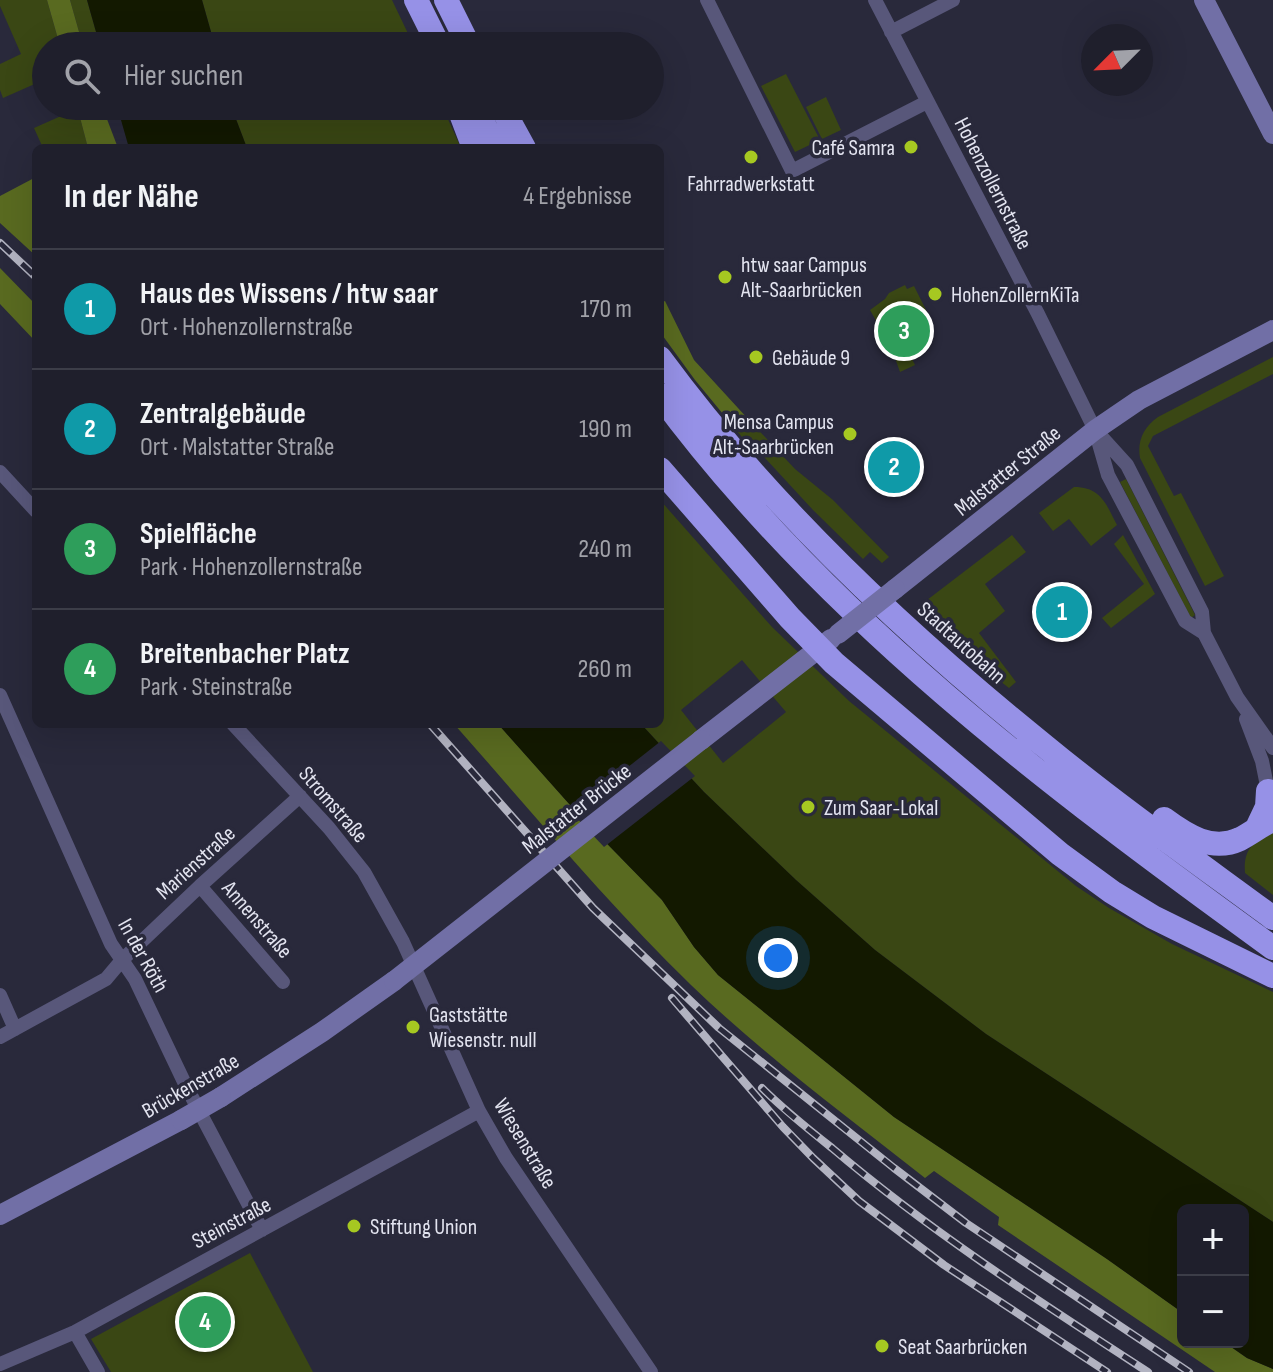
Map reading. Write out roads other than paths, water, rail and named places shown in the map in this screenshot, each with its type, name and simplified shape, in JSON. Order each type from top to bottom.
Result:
[{"type":"highway","points":[[416,0],[432,32]]},
{"type":"highway","points":[[446,0],[462,32]]},
{"type":"highway","points":[[463,120],[472,144]]},
{"type":"highway","points":[[481,120],[495,144]]},
{"type":"highway","points":[[509,120],[522,144]]},
{"type":"highway","name":"Stadtautobahn","points":[[664,363],[787,510],[838,563],[974,688],[1073,768],[1273,918]]},
{"type":"highway","points":[[664,400],[769,528],[820,581],[892,647],[1075,800],[1273,948]]},
{"type":"highway","points":[[664,474],[790,618],[829,641],[862,688],[1021,822],[1112,892],[1153,917],[1273,976]]},
{"type":"highway","points":[[974,688],[1007,701],[1195,839],[1212,844],[1225,843],[1238,840],[1266,823],[1268,791]]},
{"type":"main road","points":[[1204,0],[1272,130]]},
{"type":"main road","name":"Malstatter Straße","points":[[786,673],[1095,430],[1139,400],[1273,330]]},
{"type":"main road","name":"Malstatter Brücke","points":[[394,981],[786,673]]},
{"type":"main road","name":"Brückenstraße","points":[[0,1215],[221,1097],[394,981]]},
{"type":"street","points":[[707,0],[792,171],[927,102]]},
{"type":"street","name":"Hohenzollernstraße","points":[[875,0],[1095,430],[1108,475],[1185,621],[1204,633]]},
{"type":"street","points":[[891,32],[953,0]]},
{"type":"street","name":"Hohenzollernstraße","points":[[1095,430],[1130,471],[1202,612],[1204,633],[1237,697],[1262,761],[1268,791]]},
{"type":"street","points":[[0,472],[32,507]]},
{"type":"street","name":"In der Röth","points":[[0,695],[111,944],[135,979],[186,1086],[262,1230]]},
{"type":"street","name":"Hohenzollernstraße","points":[[1237,697],[1273,748]]},
{"type":"street","name":"Stromstraße","points":[[237,728],[329,828],[364,872],[392,920]]},
{"type":"street","name":"Marienstraße","points":[[0,1037],[106,979],[200,886],[300,796]]},
{"type":"street","name":"Annenstraße","points":[[200,886],[283,982]]},
{"type":"street","name":"Wiesenstraße","points":[[392,920],[479,1111],[506,1158],[651,1372]]},
{"type":"street","points":[[0,995],[15,1029]]},
{"type":"street","name":"Steinstraße","points":[[0,1364],[75,1332],[479,1111]]},
{"type":"street","points":[[75,1332],[98,1372]]},
{"type":"railway","points":[[0,243],[32,273]]},
{"type":"railway","points":[[434,728],[593,908],[719,1028],[966,1223],[1189,1372]]},
{"type":"railway","points":[[672,998],[783,1127],[859,1201],[944,1265],[1107,1372]]},
{"type":"railway","points":[[762,1088],[908,1209],[1027,1293],[1148,1372]]},
{"type":"place","name":"Café Samra","points":[[911,147]]},
{"type":"place","name":"Fahrradwerkstatt","points":[[751,157]]},
{"type":"place","name":"htw saar Campus Alt-Saarbrücken","points":[[725,277]]},
{"type":"place","name":"HohenZollernKiTa","points":[[935,294]]},
{"type":"place","name":"Spielfläche","points":[[904,331]]},
{"type":"place","name":"Gebäude 9","points":[[756,357]]},
{"type":"place","name":"Mensa Campus Alt-Saarbrücken","points":[[850,434]]},
{"type":"place","name":"Zentralgebäude","points":[[894,467]]},
{"type":"place","name":"Haus des Wissens / htw saar","points":[[1062,612]]},
{"type":"place","name":"Zum Saar-Lokal","points":[[808,807]]},
{"type":"place","name":"Gaststätte Wiesenstr. null","points":[[413,1027]]},
{"type":"place","name":"Stiftung Union","points":[[354,1226]]},
{"type":"place","name":"Breitenbacher Platz","points":[[205,1322]]},
{"type":"place","name":"Seat Saarbrücken","points":[[882,1346]]}]
